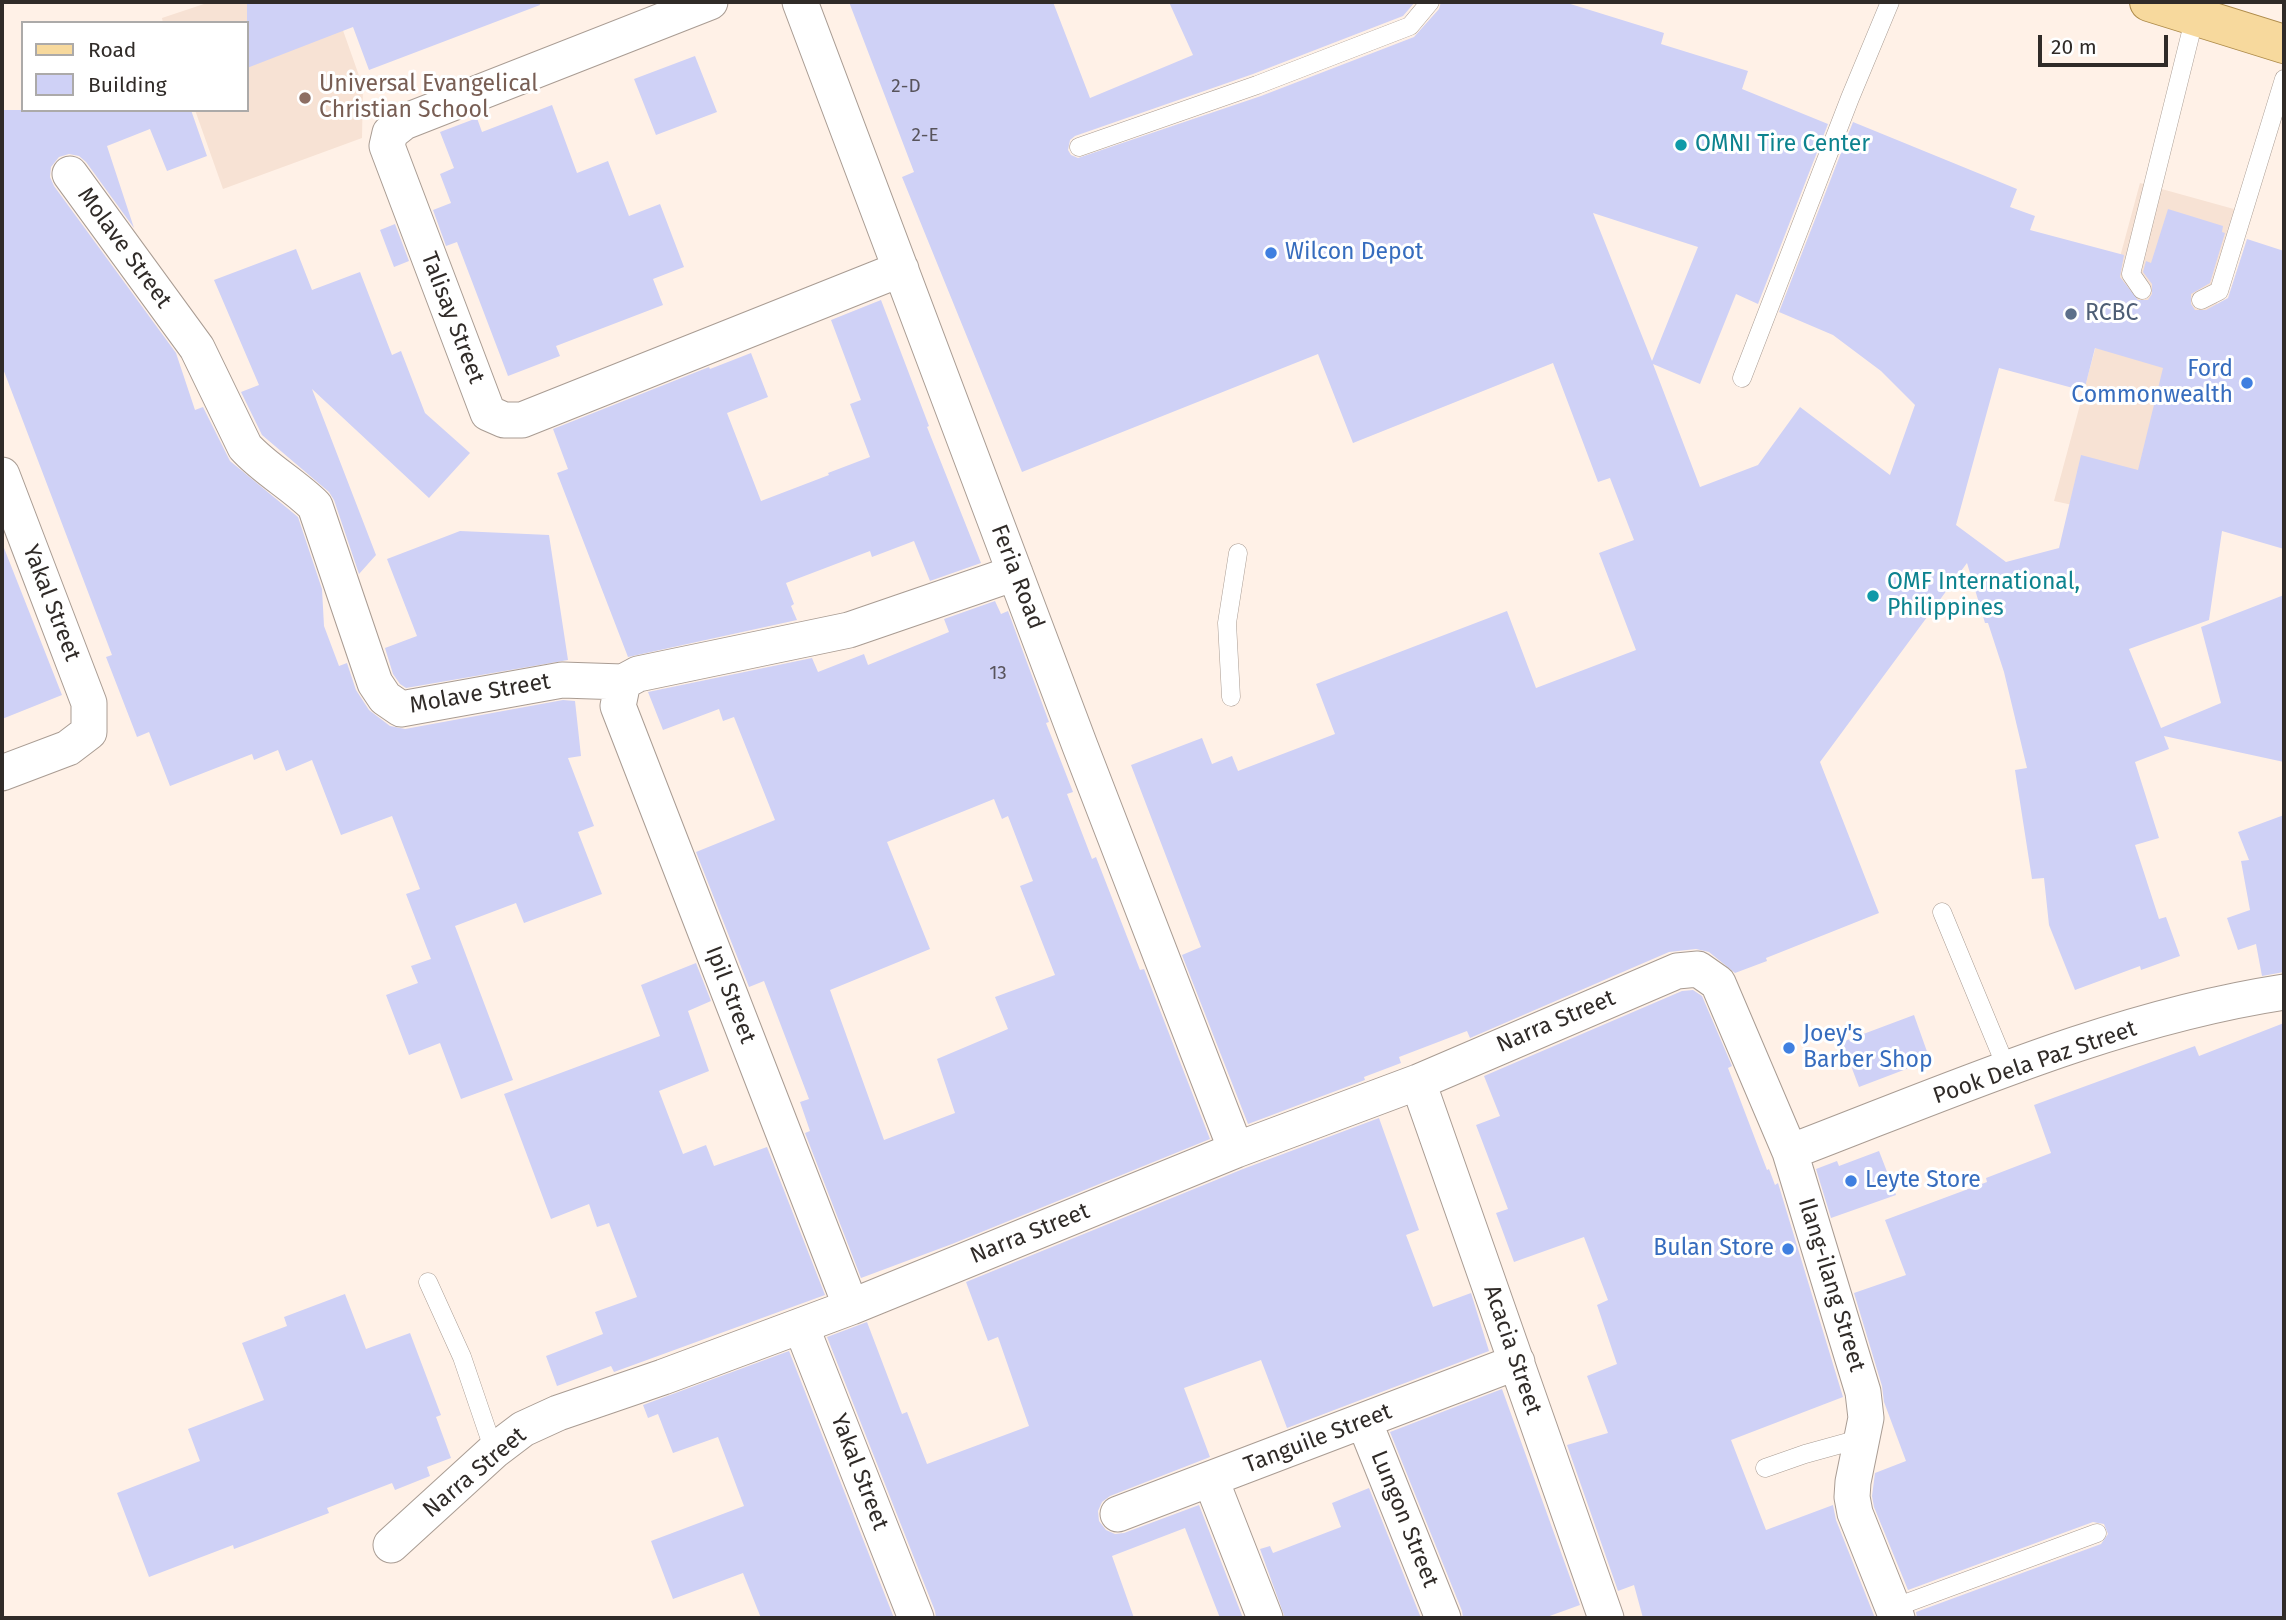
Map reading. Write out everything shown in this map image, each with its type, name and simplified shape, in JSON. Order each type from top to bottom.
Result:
[{"type":"main road","points":[[2149,2],[2284,44]]},
{"type":"street","name":"Talisay Street","points":[[710,2],[404,122],[390,133],[387,146],[488,413],[504,420],[522,420],[901,269]]},
{"type":"street","name":"Feria Road","points":[[800,2],[1236,1150]]},
{"type":"street","name":"Molave Street","points":[[70,174],[197,348],[245,447],[257,460],[300,491],[315,506],[375,682],[385,698],[401,709],[562,680],[623,682],[638,674],[849,630],[1015,573]]},
{"type":"street","name":"Yakal Street","points":[[2,475],[89,703],[89,732],[68,748],[2,773]]},
{"type":"street","name":"Ipil Street","points":[[623,682],[618,706],[851,1307]]},
{"type":"street","name":"Narra Street","points":[[391,1545],[494,1451],[523,1429],[558,1413],[851,1307],[1236,1150],[1418,1082],[1677,971],[1698,969]]},
{"type":"street","name":"Ilang-ilang Street","points":[[1698,969],[1718,984],[1790,1152],[1863,1392],[1866,1418],[1852,1497],[1855,1513],[1895,1613]]},
{"type":"street","name":"Pook Dela Paz Street","points":[[1790,1152],[2059,1050],[2224,1001],[2284,992]]},
{"type":"street","name":"Acacia Street","points":[[1418,1082],[1606,1618]]},
{"type":"street","name":"Yakal Street","points":[[802,1325],[916,1618]]},
{"type":"street","name":"Tanguile Street","points":[[1118,1514],[1517,1362]]},
{"type":"street","name":"Lungon Street","points":[[1364,1420],[1443,1618]]},
{"type":"street","points":[[1211,1480],[1265,1618]]},
{"type":"lane","points":[[1079,147],[1257,85],[1410,26],[1430,2]]},
{"type":"lane","points":[[1742,378],[1890,2]]},
{"type":"lane","points":[[2142,290],[2131,274],[2195,16]]},
{"type":"lane","points":[[2201,300],[2219,291],[2284,79]]},
{"type":"lane","points":[[1231,697],[1227,623],[1238,553]]},
{"type":"lane","points":[[1942,912],[2007,1069]]},
{"type":"lane","points":[[428,1282],[462,1357],[494,1451]]},
{"type":"lane","points":[[1765,1468],[1863,1438]]},
{"type":"lane","points":[[1895,1613],[2097,1533]]},
{"type":"shaded area","name":"Universal Evangelical Christian School","points":[[210,2],[333,2],[363,87],[362,138],[223,189],[196,112],[248,112],[248,21],[163,21],[162,18]]},
{"type":"shaded area","points":[[2140,183],[2241,211],[2160,524],[2054,501]]},
{"type":"building","points":[[247,2],[539,2],[540,5],[369,70],[353,27],[248,68]]},
{"type":"building","points":[[849,2],[1053,2],[1090,98],[1193,55],[1169,2],[1415,2],[1403,16],[1253,74],[1075,136],[1070,140],[1068,150],[1078,158],[1261,96],[1414,37],[1439,9],[1441,2],[1564,2],[1664,33],[1661,44],[1748,71],[1742,89],[1828,124],[1758,304],[1736,294],[1700,384],[1653,364],[1700,487],[1758,465],[1800,407],[1890,475],[1915,405],[1881,371],[1833,335],[1779,312],[1853,122],[2017,189],[2010,207],[2035,216],[2030,230],[2124,255],[2120,277],[2138,300],[2148,300],[2152,294],[2152,284],[2143,272],[2146,261],[2151,263],[2168,209],[2223,226],[2222,232],[2225,233],[2210,283],[2191,294],[2191,304],[2195,310],[2206,310],[2228,298],[2247,239],[2284,251],[2284,549],[2222,531],[2209,620],[2129,649],[2161,728],[2221,703],[2201,627],[2284,595],[2284,762],[2164,736],[2169,749],[2135,762],[2159,838],[2135,845],[2159,919],[2166,917],[2180,956],[2141,970],[2140,966],[2075,990],[2049,925],[2044,878],[2032,879],[2015,770],[2027,768],[2004,672],[1988,623],[1985,623],[1967,563],[1820,762],[1879,913],[1735,973],[1709,952],[1696,949],[1669,952],[1470,1038],[1467,1031],[1399,1057],[1401,1063],[1364,1077],[1365,1080],[1248,1124],[1182,955],[1201,947],[1131,765],[1202,738],[1212,764],[1232,756],[1238,771],[1335,734],[1316,684],[1507,611],[1536,688],[1636,650],[1599,553],[1634,540],[1610,478],[1598,482],[1553,363],[1353,443],[1318,354],[1022,472],[902,177],[914,172]],"holes":[[[1593,213],[1698,247],[1652,361]],[[2095,348],[2163,368],[2138,470],[2081,455],[2059,548],[2006,562],[1956,525],[1999,368],[2084,391]]]},
{"type":"building","points":[[695,56],[717,112],[656,135],[634,79]]},
{"type":"building","points":[[552,105],[577,173],[608,161],[629,216],[660,204],[684,267],[653,279],[663,305],[556,346],[560,356],[508,376],[457,242],[446,246],[433,210],[451,203],[440,174],[454,168],[440,132],[477,118],[482,132]]},
{"type":"building","points":[[2,110],[192,112],[207,156],[167,171],[150,129],[107,146],[134,228],[79,156],[69,154],[59,157],[51,167],[50,177],[176,353],[195,410],[203,407],[230,461],[298,517],[322,589],[324,626],[339,666],[347,663],[356,690],[369,710],[390,726],[405,729],[563,700],[575,701],[581,756],[568,758],[594,826],[578,832],[602,894],[524,923],[516,903],[455,926],[513,1080],[461,1099],[440,1043],[409,1055],[386,995],[418,983],[411,966],[431,959],[406,894],[420,889],[392,816],[341,835],[312,760],[286,771],[278,750],[254,760],[252,754],[170,786],[149,732],[137,737],[106,657],[112,655],[2,366]]},
{"type":"building","points":[[395,224],[409,261],[394,267],[380,230]]},
{"type":"building","points":[[296,249],[312,290],[360,272],[392,355],[401,351],[425,413],[470,453],[429,498],[312,389],[376,555],[359,574],[329,492],[262,435],[241,392],[259,385],[214,280]]},
{"type":"building","points":[[881,300],[929,426],[927,427],[981,563],[930,581],[914,541],[872,557],[870,551],[786,583],[797,620],[628,657],[557,473],[568,469],[553,429],[751,353],[768,397],[727,413],[761,501],[829,475],[828,473],[870,457],[850,404],[861,400],[831,320]]},
{"type":"building","points":[[460,531],[549,535],[568,660],[406,688],[400,684],[393,674],[385,648],[417,636],[387,559]]},
{"type":"building","points":[[2,548],[62,695],[2,719]]},
{"type":"building","points":[[995,601],[1001,614],[1008,611],[1073,792],[1067,794],[1092,859],[1096,857],[1140,970],[1144,969],[1210,1139],[861,1278],[805,1133],[810,1131],[800,1102],[809,1099],[764,981],[749,987],[696,852],[775,820],[734,717],[723,721],[719,709],[663,730],[648,692],[812,658],[818,672],[864,654],[868,665],[949,632],[944,619]],"holes":[[[994,799],[1002,819],[1008,816],[1033,881],[1020,886],[1055,975],[995,997],[1008,1029],[937,1059],[955,1113],[884,1140],[830,990],[930,949],[887,842]]]},
{"type":"building","points":[[2284,815],[2284,972],[2262,976],[2256,944],[2238,950],[2227,918],[2250,910],[2241,861],[2249,860],[2238,832]]},
{"type":"building","points":[[696,963],[711,1001],[688,1011],[709,1071],[659,1091],[683,1154],[706,1145],[714,1166],[767,1147],[825,1295],[614,1372],[611,1366],[557,1386],[546,1356],[603,1334],[595,1312],[637,1297],[609,1223],[597,1227],[589,1204],[551,1219],[504,1094],[660,1036],[641,985]]},
{"type":"building","points":[[1693,990],[1702,996],[1732,1066],[1728,1068],[1767,1170],[1769,1169],[1775,1185],[1778,1183],[1843,1397],[1731,1440],[1766,1530],[1833,1505],[1836,1520],[1875,1618],[1643,1618],[1634,1585],[1618,1591],[1567,1445],[1608,1433],[1587,1376],[1617,1364],[1597,1305],[1608,1300],[1584,1237],[1514,1262],[1496,1213],[1508,1209],[1476,1125],[1500,1116],[1484,1076],[1682,991]]},
{"type":"building","points":[[1914,1015],[1930,1060],[1859,1087],[1842,1042]]},
{"type":"building","points":[[2284,1023],[2284,1618],[1917,1618],[1916,1612],[2101,1544],[2108,1534],[2104,1524],[2093,1522],[1908,1590],[1872,1496],[1875,1473],[1906,1461],[1884,1402],[1882,1386],[1854,1293],[1906,1275],[1885,1220],[1987,1182],[1986,1178],[2051,1153],[2034,1105],[2195,1046],[2199,1056]]},
{"type":"building","points":[[1379,1118],[1419,1230],[1406,1235],[1433,1307],[1471,1293],[1489,1351],[1287,1428],[1261,1360],[1184,1388],[1210,1457],[1110,1496],[1102,1502],[1098,1511],[1099,1521],[1106,1530],[1115,1534],[1124,1533],[1199,1505],[1243,1618],[1220,1618],[1185,1528],[1112,1556],[1134,1618],[936,1618],[827,1337],[867,1322],[902,1414],[907,1412],[927,1464],[1029,1426],[998,1337],[988,1341],[966,1282],[1243,1169]]},
{"type":"building","points":[[1879,1151],[1896,1195],[1831,1218],[1816,1169],[1837,1161],[1839,1166]]},
{"type":"building","points":[[345,1294],[366,1349],[410,1333],[441,1415],[436,1417],[451,1458],[427,1467],[430,1476],[395,1490],[392,1483],[327,1508],[329,1513],[149,1577],[117,1493],[200,1461],[188,1429],[264,1400],[242,1343],[287,1326],[284,1317]]},
{"type":"building","points":[[789,1351],[894,1618],[761,1618],[743,1573],[673,1599],[651,1541],[744,1506],[718,1437],[673,1453],[658,1414],[648,1418],[643,1405]]},
{"type":"building","points":[[1502,1389],[1580,1605],[1544,1618],[1463,1618],[1390,1432]]},
{"type":"building","points":[[1369,1488],[1421,1618],[1285,1618],[1260,1549],[1270,1546],[1273,1553],[1341,1527],[1332,1503]]},
{"type":"place","name":"Universal Evangelical Christian School","points":[[305,98]]},
{"type":"place","name":"OMNI Tire Center","points":[[1681,145]]},
{"type":"place","name":"Wilcon Depot","points":[[1271,253]]},
{"type":"place","name":"RCBC","points":[[2071,314]]},
{"type":"place","name":"Ford Commonwealth","points":[[2247,383]]},
{"type":"place","name":"OMF International, Philippines","points":[[1873,596]]},
{"type":"place","name":"Joey's Barber Shop","points":[[1789,1048]]},
{"type":"place","name":"Leyte Store","points":[[1851,1181]]},
{"type":"place","name":"Bulan Store","points":[[1788,1249]]}]
